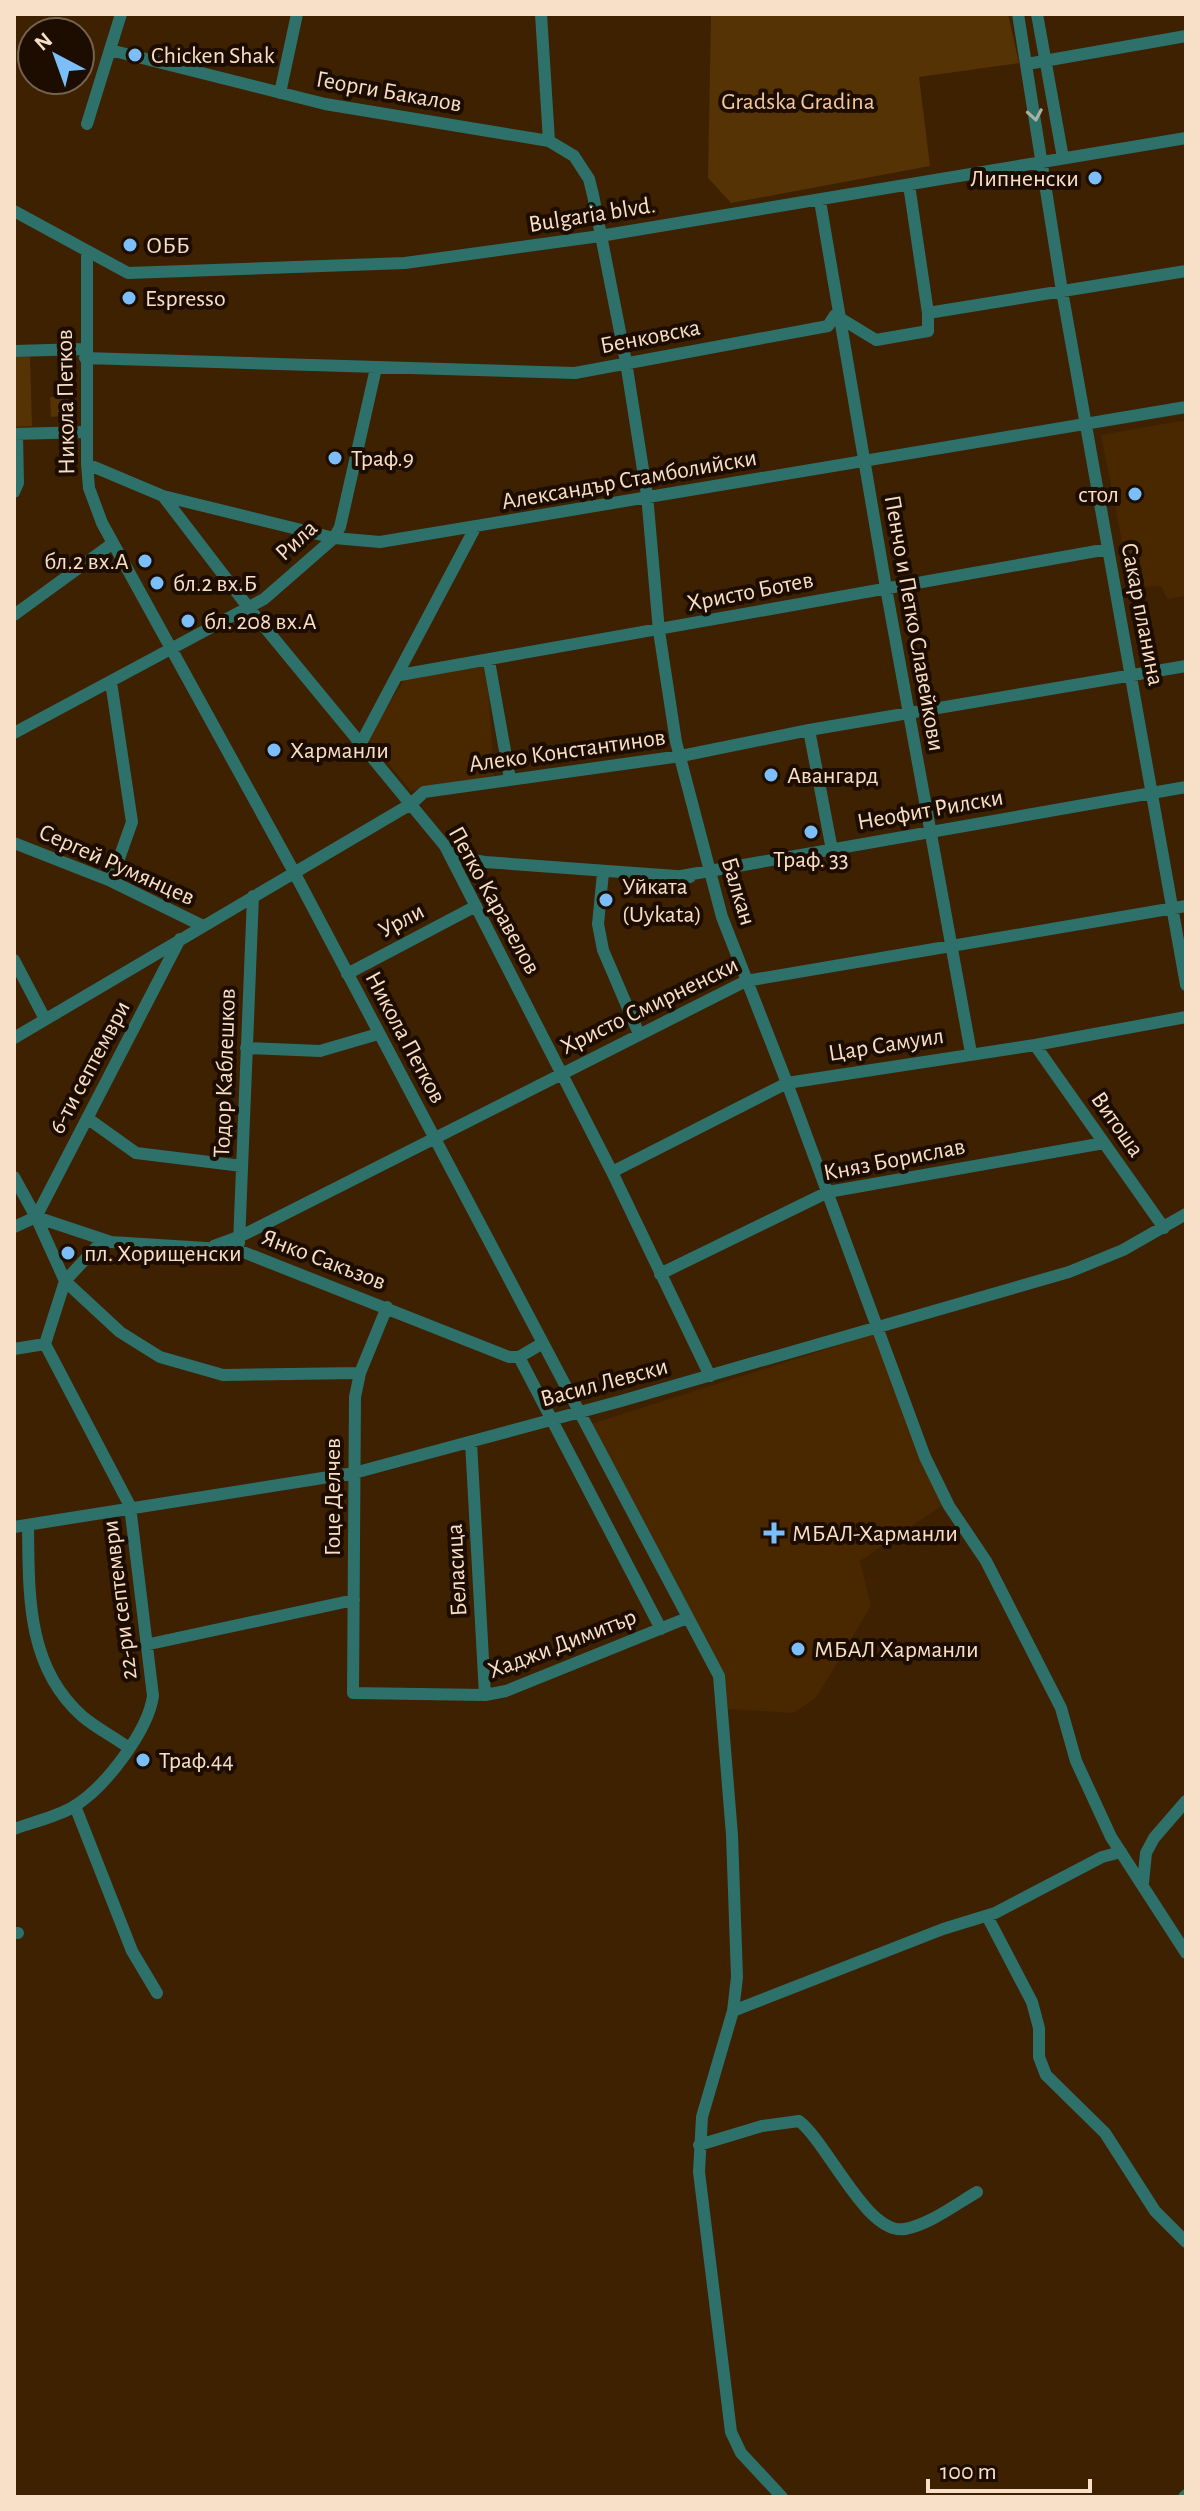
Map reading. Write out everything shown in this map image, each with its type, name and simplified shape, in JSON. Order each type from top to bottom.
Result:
[{"type":"street","points":[[87,124],[121,14]]},
{"type":"street","points":[[280,93],[297,14]]},
{"type":"street","points":[[541,14],[549,141]]},
{"type":"street","name":"Сакар планина","points":[[1018,14],[1062,291],[1133,674],[1186,985]]},
{"type":"street","points":[[1037,14],[1063,158]]},
{"type":"street","points":[[1027,64],[1186,36]]},
{"type":"street","name":"Георги Бакалов","points":[[110,50],[325,104],[549,141],[563,146],[582,167],[593,195],[600,236]]},
{"type":"street","name":"Bulgaria blvd.","points":[[14,211],[128,273],[405,263],[820,201],[1186,138]]},
{"type":"street","points":[[840,316],[876,340],[928,331],[909,185]]},
{"type":"street","name":"Пенчо и Петко Славейкови","points":[[820,201],[908,715],[971,1053]]},
{"type":"street","name":"Балкан","points":[[600,236],[626,362],[647,495],[659,631],[681,756],[722,917],[828,1192],[925,1457],[961,1524],[986,1561],[1061,1708],[1076,1761],[1121,1852],[1186,1953]]},
{"type":"street","name":"Никола Петков","points":[[87,251],[85,354],[89,488],[113,543],[294,872],[719,1676],[732,1835],[737,1977],[733,2011],[702,2117],[699,2172],[714,2314],[731,2432],[741,2453],[782,2497]]},
{"type":"street","points":[[928,313],[1186,271]]},
{"type":"street","name":"Бенковска","points":[[14,351],[376,368],[575,373],[828,326],[835,315],[840,316]]},
{"type":"street","name":"Рила","points":[[14,733],[264,599],[334,538],[340,527],[376,368]]},
{"type":"street","name":"Александър Стамболийски","points":[[87,464],[163,496],[334,538],[380,542],[1186,407]]},
{"type":"street","points":[[16,488],[16,434],[87,432]]},
{"type":"street","name":"Петко Каравелов","points":[[163,496],[248,607],[445,846],[612,1172],[710,1376]]},
{"type":"street","points":[[360,745],[400,675],[475,528]]},
{"type":"street","points":[[14,615],[113,543]]},
{"type":"street","name":"Христо Ботев","points":[[400,675],[1108,549]]},
{"type":"street","points":[[489,661],[510,779]]},
{"type":"street","name":"Алеко Константинов","points":[[14,1038],[411,804],[424,792],[681,756],[809,730],[1186,666]]},
{"type":"street","points":[[111,682],[132,822],[130,836],[111,881]]},
{"type":"street","points":[[809,730],[832,850]]},
{"type":"street","name":"Неофит Рилски","points":[[445,846],[466,859],[603,873],[711,874],[931,830],[1186,787]]},
{"type":"street","name":"Сергей Румянцев","points":[[14,843],[111,881],[203,926]]},
{"type":"street","points":[[603,873],[598,924],[603,950],[639,1034]]},
{"type":"street","name":"Тодор Каблешков","points":[[238,1250],[241,1236],[253,896]]},
{"type":"street","name":"Урли","points":[[347,974],[476,906]]},
{"type":"street","name":"Христо Смирненски","points":[[214,1246],[241,1236],[746,981],[1186,906]]},
{"type":"street","name":"6-ти септември","points":[[36,1217],[181,939]]},
{"type":"street","points":[[14,960],[45,1019]]},
{"type":"street","name":"Цар Самуил","points":[[612,1172],[787,1083],[1035,1045],[1186,1017]]},
{"type":"street","points":[[246,1048],[320,1051],[378,1034]]},
{"type":"street","name":"Витоша","points":[[1035,1045],[1164,1228]]},
{"type":"street","points":[[87,1118],[136,1153],[242,1166]]},
{"type":"street","name":"Княз Борислав","points":[[660,1274],[828,1192],[1104,1143]]},
{"type":"street","points":[[14,1177],[65,1281],[120,1332],[178,1364],[223,1375],[360,1373]]},
{"type":"street","name":"Васил Левски","points":[[14,1527],[130,1506],[354,1473],[471,1442],[1069,1272],[1123,1250],[1186,1214]]},
{"type":"street","points":[[14,1227],[36,1217]]},
{"type":"street","name":"Янко Сакъзов","points":[[36,1217],[103,1240],[238,1250],[509,1357],[519,1357]]},
{"type":"street","points":[[14,1349],[45,1344],[65,1281],[103,1240]]},
{"type":"street","name":"Гоце Делчев","points":[[353,1693],[355,1397],[360,1373],[387,1307]]},
{"type":"street","points":[[543,1343],[519,1357],[661,1629]]},
{"type":"street","name":"22-ри септември","points":[[45,1344],[130,1506],[153,1696],[150,1712],[129,1748]]},
{"type":"street","name":"Беласица","points":[[471,1442],[485,1695]]},
{"type":"street","points":[[14,1829],[75,1806],[129,1748],[84,1718],[50,1677],[39,1651],[30,1611],[28,1525]]},
{"type":"street","points":[[145,1645],[354,1600]]},
{"type":"street","name":"Хаджи Димитър","points":[[353,1693],[485,1695],[529,1684],[687,1618]]},
{"type":"street","points":[[1143,1883],[1150,1845],[1186,1801]]},
{"type":"street","points":[[75,1806],[132,1951],[157,1993]]},
{"type":"street","points":[[733,2011],[987,1916],[1102,1857],[1121,1852]]},
{"type":"street","points":[[987,1916],[1032,2002],[1039,2028],[1039,2057],[1046,2075],[1105,2133],[1155,2211],[1186,2242]]},
{"type":"street","points":[[699,2145],[762,2126],[799,2121],[826,2151],[868,2212],[886,2227],[902,2230],[920,2224],[977,2192]]},
{"type":"shaded area","points":[[1186,420],[1186,596],[1167,599],[1161,586],[1131,587],[1101,435]]},
{"type":"shaded area","points":[[487,665],[494,776],[411,791],[367,738],[408,674]]},
{"type":"shaded area","name":"МБАЛ-Харманли","points":[[874,1334],[943,1505],[860,1561],[871,1606],[816,1698],[793,1713],[728,1709],[722,1671],[591,1424]]},
{"type":"green space","name":"Gradska Gradina","points":[[711,14],[1008,14],[1019,63],[919,77],[930,166],[731,203],[708,178]]},
{"type":"green space","points":[[73,354],[77,415],[51,417],[50,397],[67,396],[64,355]]},
{"type":"green space","points":[[14,357],[30,357],[32,426],[14,427]]},
{"type":"place","name":"Chicken Shak","points":[[135,55]]},
{"type":"place","name":"Липненски","points":[[1095,178]]},
{"type":"place","name":"ОББ","points":[[130,245]]},
{"type":"place","name":"Espresso","points":[[129,298]]},
{"type":"place","name":"Траф.9","points":[[335,458]]},
{"type":"place","name":"стол","points":[[1135,494]]},
{"type":"place","name":"бл.2 вх.А","points":[[145,561]]},
{"type":"place","name":"бл.2 вх.Б","points":[[157,583]]},
{"type":"place","name":"бл. 208 вх.А","points":[[188,621]]},
{"type":"place","name":"Харманли","points":[[274,750]]},
{"type":"place","name":"Авангард","points":[[771,775]]},
{"type":"place","name":"Траф. 33","points":[[811,832]]},
{"type":"place","name":"Уйката (Uykata)","points":[[606,900]]},
{"type":"place","name":"пл. Хорищенски","points":[[68,1253]]},
{"type":"place","name":"МБАЛ-Харманли","points":[[774,1533]]},
{"type":"place","name":"МБАЛ Харманли","points":[[798,1649]]},
{"type":"place","name":"Траф.44","points":[[143,1760]]}]
